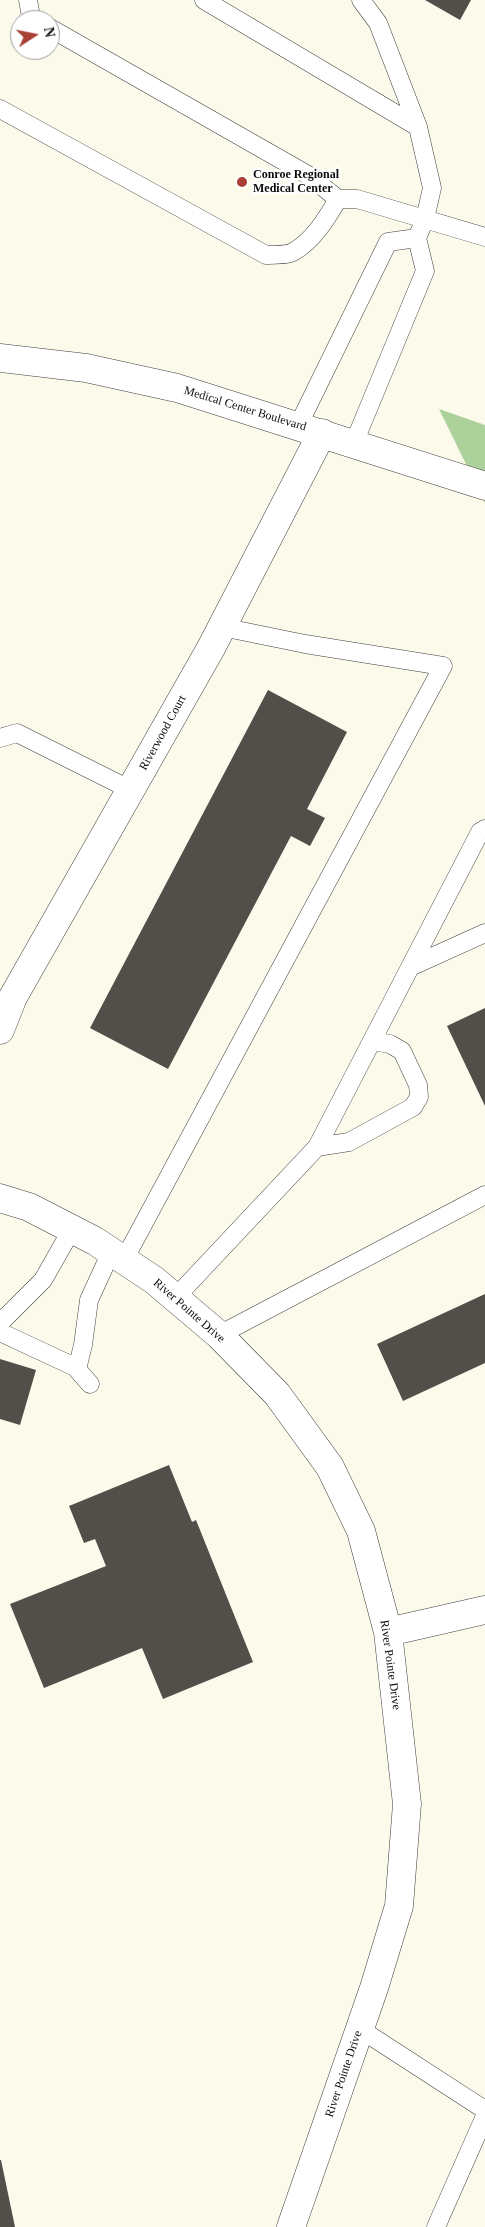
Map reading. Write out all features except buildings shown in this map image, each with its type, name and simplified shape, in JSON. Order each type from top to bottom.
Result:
[{"type":"street","name":"Medical Center Boulevard","points":[[0,358],[86,368],[168,386],[354,443],[485,486]]},
{"type":"street","name":"Riverwood Court","points":[[0,1030],[13,997],[222,627],[310,430]]},
{"type":"street","name":"River Pointe Drive","points":[[0,1198],[29,1207],[118,1256],[154,1280],[219,1335],[277,1394],[330,1466],[361,1531],[388,1632],[406,1814],[399,1906],[360,2029],[291,2227]]},
{"type":"street","points":[[388,1632],[485,1610]]},
{"type":"lane","points":[[204,0],[418,126]]},
{"type":"lane","points":[[354,443],[425,271],[417,238],[425,218],[432,188],[418,126],[378,22],[361,0]]},
{"type":"lane","points":[[60,34],[308,175],[338,199],[357,199],[485,237]]},
{"type":"lane","points":[[0,109],[266,255],[292,253],[309,239],[324,222],[338,199]]},
{"type":"lane","points":[[310,430],[388,242],[417,238]]},
{"type":"lane","points":[[77,1369],[83,1345],[89,1300],[118,1256],[443,666],[305,644],[222,627]]},
{"type":"lane","points":[[0,738],[16,733],[131,790]]},
{"type":"lane","points":[[175,1298],[317,1147],[480,832],[485,829]]},
{"type":"lane","points":[[410,967],[485,933]]},
{"type":"lane","points":[[317,1147],[349,1142],[413,1107],[419,1097],[418,1085],[402,1051],[390,1044],[372,1041]]},
{"type":"lane","points":[[219,1335],[485,1195]]},
{"type":"lane","points":[[0,1323],[43,1280],[72,1229]]},
{"type":"lane","points":[[0,1332],[77,1369],[90,1384]]},
{"type":"lane","points":[[360,2029],[485,2110]]},
{"type":"lane","points":[[436,2227],[485,2116]]},
{"type":"green space","points":[[439,409],[485,425],[485,503]]},
{"type":"place","name":"Conroe Regional Medical Center","points":[[242,182]]}]
